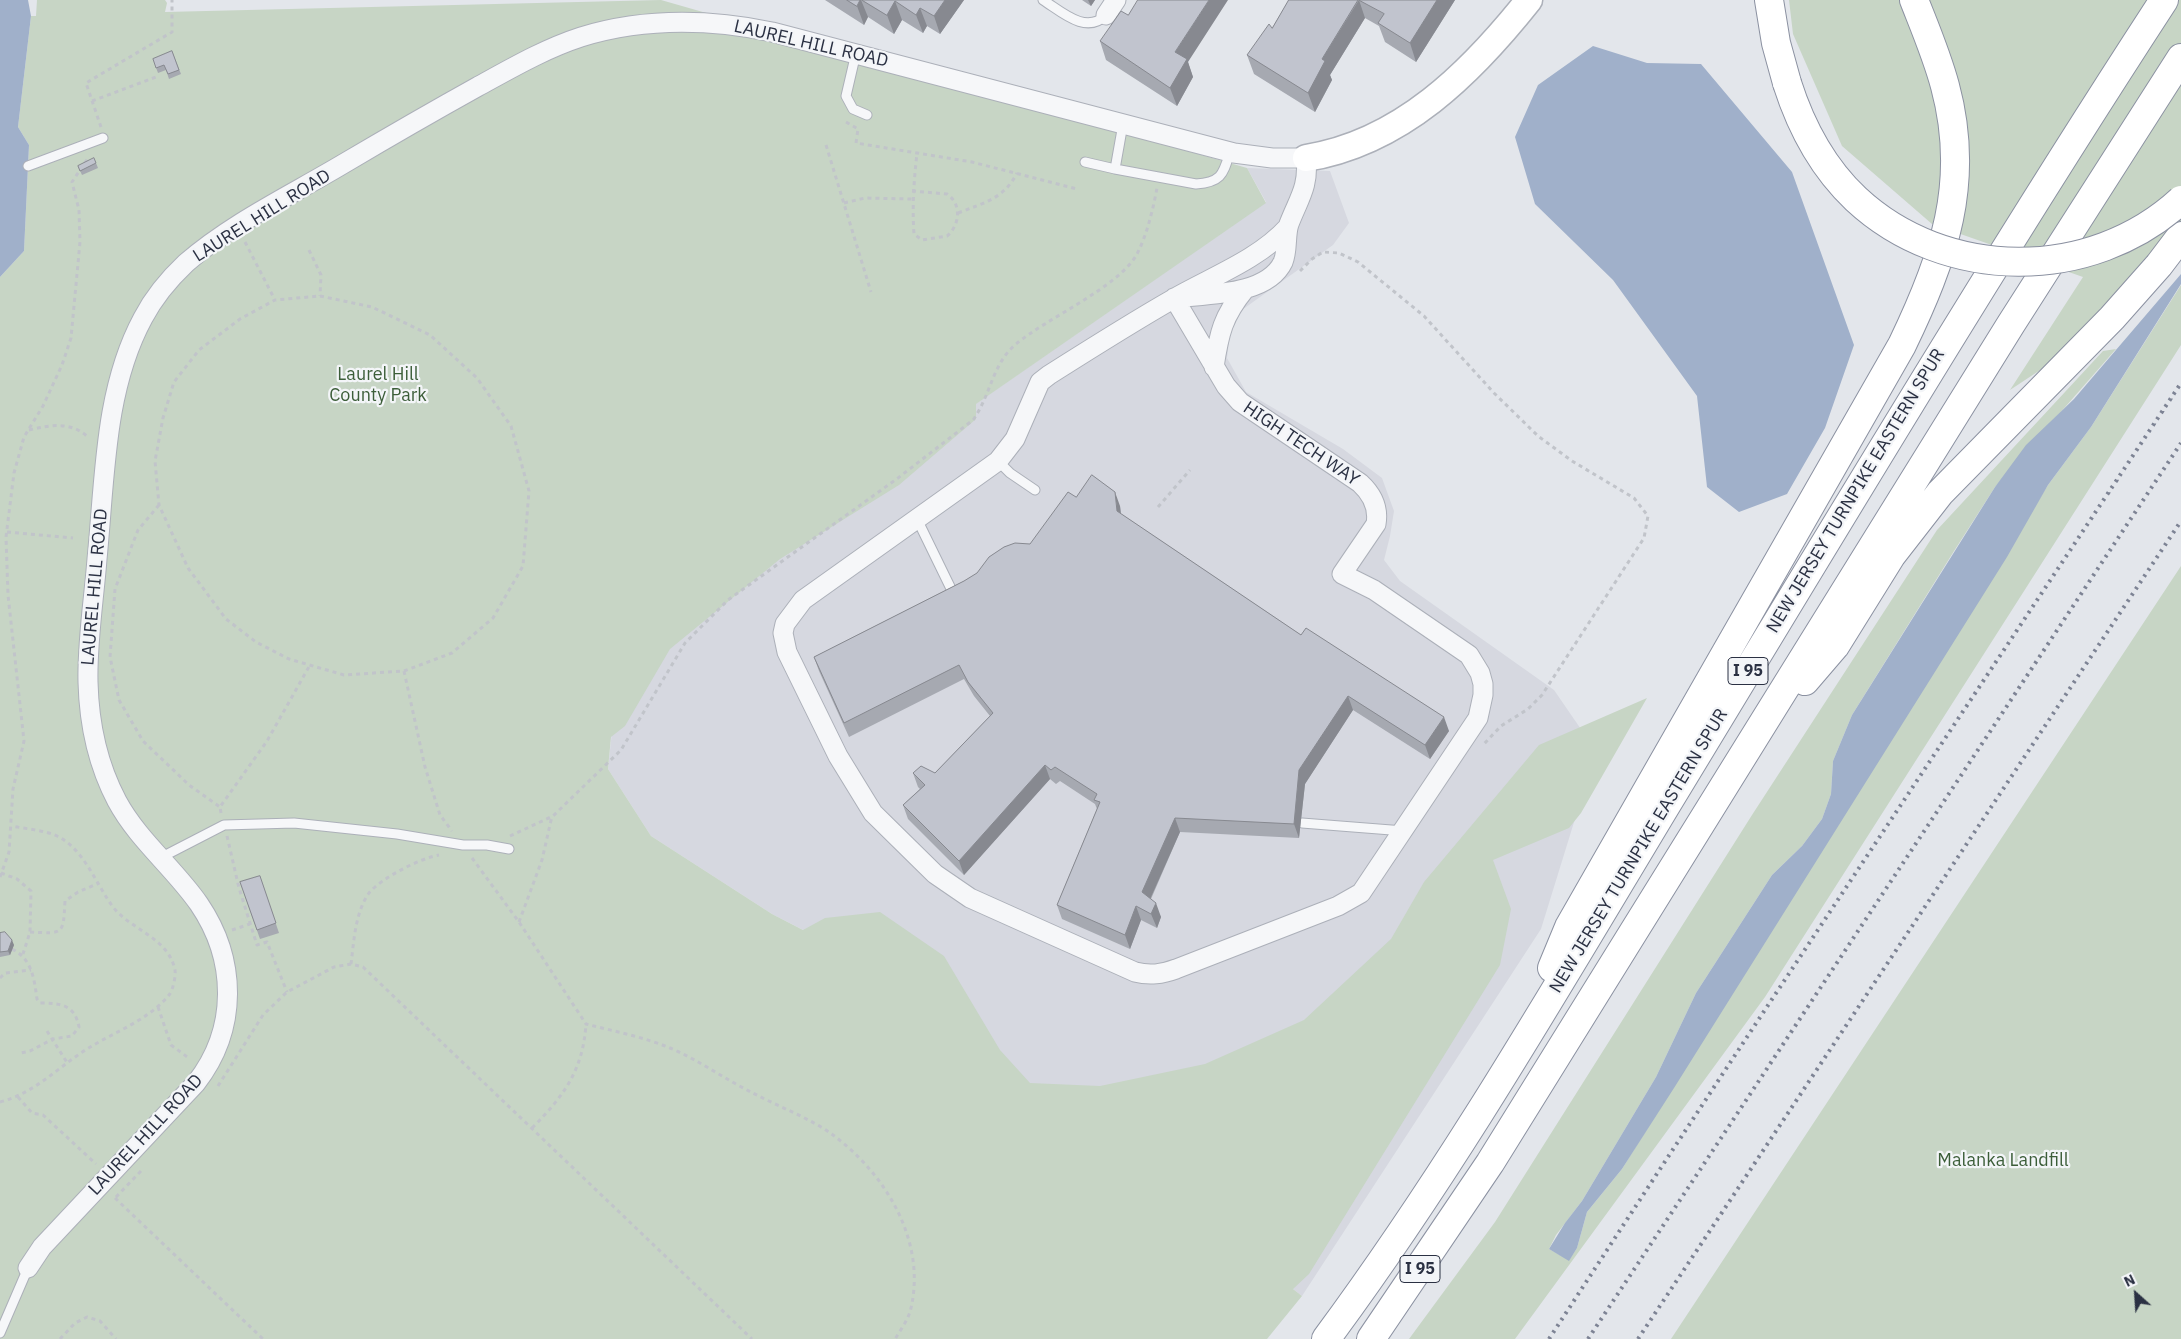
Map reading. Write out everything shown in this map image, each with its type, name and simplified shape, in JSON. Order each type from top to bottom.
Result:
[{"type":"highway","points":[[1769,0],[1776,43],[1787,83],[1801,121],[1814,146],[1833,173],[1856,198],[1902,232],[1936,248],[1958,254],[2010,262],[2042,261],[2075,256],[2107,247],[2130,236],[2164,215],[2181,200]]},
{"type":"highway","points":[[1516,1055],[1569,927],[1889,369],[1914,321],[1934,274],[1952,209],[1955,187],[1956,145],[1945,85],[1914,0]]},
{"type":"highway","name":"NEW JERSEY TURNPIKE EASTERN SPUR","points":[[1326,1339],[1426,1196],[1516,1055],[1968,307],[2164,0]]},
{"type":"highway","name":"NEW JERSEY TURNPIKE EASTERN SPUR","points":[[1371,1339],[1490,1163],[2019,310],[2181,58]]},
{"type":"highway","points":[[1750,744],[1835,646],[1890,556],[1940,492],[2112,318],[2159,265],[2181,236]]},
{"type":"street","points":[[1358,551],[1364,572],[1374,590],[1458,647],[1475,663],[1480,673],[1483,696],[1478,718],[1369,884],[1361,893],[1350,900],[1176,969],[1155,974],[1129,970],[988,907],[959,891],[935,874],[888,829],[862,797],[792,663],[783,633],[789,616],[803,600],[998,461],[1015,439],[1040,382],[1061,367],[1174,298],[1279,237],[1288,226],[1306,184],[1306,158],[1331,154],[1356,145],[1403,120],[1427,104],[1463,75],[1490,48],[1529,0]]},
{"type":"street","name":"LAUREL HILL ROAD","points":[[28,1268],[42,1247],[206,1071],[221,1038],[226,1021],[227,968],[216,935],[198,903],[160,858],[118,802],[102,764],[91,716],[88,663],[108,437],[126,356],[143,317],[156,297],[184,265],[238,227],[422,118],[512,68],[581,38],[651,24],[717,23],[772,32],[1230,152],[1272,158],[1306,158]]},
{"type":"street","points":[[1174,298],[1245,289],[1268,278],[1282,264],[1286,252],[1288,226]]},
{"type":"street","points":[[1214,368],[1223,322],[1245,289]]},
{"type":"street","name":"HIGH TECH WAY","points":[[1174,298],[1214,368],[1232,394],[1249,410],[1367,489],[1375,506],[1376,524],[1342,574],[1374,590]]},
{"type":"lane","points":[[1043,0],[1082,23],[1096,23],[1111,7]]},
{"type":"lane","points":[[856,53],[846,96],[853,109],[867,115]]},
{"type":"lane","points":[[1115,170],[1123,124]]},
{"type":"lane","points":[[28,166],[103,138]]},
{"type":"lane","points":[[1085,162],[1115,170],[1196,184],[1215,181],[1224,172],[1230,152]]},
{"type":"lane","points":[[998,461],[1010,473],[1035,490]]},
{"type":"lane","points":[[917,519],[957,601]]},
{"type":"lane","points":[[160,858],[224,824],[294,823],[397,834],[465,848],[486,845],[509,849]]},
{"type":"lane","points":[[1302,823],[1404,831]]},
{"type":"lane","points":[[0,1333],[28,1268]]},
{"type":"path","points":[[23,954],[30,932],[31,891],[17,879],[1,875],[9,852],[13,790],[20,763],[24,732],[8,595],[7,532],[14,473],[29,430],[62,365],[70,338],[80,242],[78,210],[72,182],[103,138],[86,83],[172,32],[172,0]]},
{"type":"path","points":[[92,101],[156,77]]},
{"type":"path","points":[[843,119],[858,129],[856,143],[972,162],[1077,189]]},
{"type":"path","points":[[826,146],[871,292]]},
{"type":"path","points":[[912,191],[947,194],[951,197],[958,213],[956,224],[947,236],[922,240],[914,234],[912,191],[918,153]]},
{"type":"path","points":[[958,213],[1004,192],[1011,186],[1017,173]]},
{"type":"path","points":[[486,845],[512,836],[553,816],[621,750],[685,642],[728,600],[898,478],[974,420],[982,407],[999,362],[1015,344],[1108,283],[1132,261],[1141,244],[1159,177]]},
{"type":"path","points":[[844,203],[873,197],[912,199]]},
{"type":"path","points":[[238,227],[274,300]]},
{"type":"path","points":[[309,250],[321,275],[320,296]]},
{"type":"path","points":[[1293,278],[1312,259],[1324,252],[1339,253],[1358,262],[1424,316],[1494,393],[1538,436],[1572,461],[1634,498],[1648,516],[1644,538],[1542,695],[1528,709],[1501,726],[1483,746],[1467,734]]},
{"type":"path","points":[[320,296],[372,307],[430,335],[477,378],[511,426],[528,491],[523,566],[493,618],[452,653],[404,671],[344,675],[289,659],[256,642],[226,619],[188,568],[159,505],[155,461],[163,418],[174,382],[199,350],[240,319],[274,300],[320,296]]},
{"type":"path","points":[[29,430],[54,425],[66,426],[76,428],[88,437]]},
{"type":"path","points":[[1158,507],[1190,470]]},
{"type":"path","points":[[159,505],[138,530],[115,589],[110,658],[119,700],[143,741],[189,785],[220,808]]},
{"type":"path","points":[[7,532],[72,538]]},
{"type":"path","points":[[404,671],[425,767],[440,816],[519,922],[586,1024],[584,1046],[574,1077],[556,1105],[532,1128]]},
{"type":"path","points":[[519,922],[542,860],[553,816]]},
{"type":"path","points":[[0,1102],[18,1097],[85,1051],[158,1007],[171,994],[175,972],[170,954],[158,942],[122,918],[73,847],[56,836],[12,826]]},
{"type":"path","points":[[351,964],[357,921],[370,893],[400,870],[427,857],[465,848]]},
{"type":"path","points":[[30,932],[60,931],[64,927],[66,901],[78,892],[97,884]]},
{"type":"path","points":[[12,949],[23,954],[31,970],[37,1000],[40,1003],[66,1005],[77,1016],[79,1028],[72,1036],[53,1039],[30,1051],[21,1053]]},
{"type":"path","points":[[287,992],[334,967],[351,964],[363,968],[752,1339]]},
{"type":"path","points":[[0,978],[5,973],[31,970]]},
{"type":"path","points":[[158,1007],[171,1044],[221,1082]]},
{"type":"path","points":[[586,1024],[670,1048],[832,1134],[859,1156],[878,1178],[907,1229],[912,1256],[913,1284],[910,1313],[895,1339]]},
{"type":"path","points":[[47,1031],[68,1064]]},
{"type":"path","points":[[18,1097],[32,1113],[43,1114],[125,1189]]},
{"type":"path","points":[[115,1198],[263,1339]]},
{"type":"path","points":[[60,1339],[75,1323],[87,1317],[100,1321],[116,1339]]},
{"type":"shaded area","points":[[1247,168],[1330,171],[1349,223],[1333,245],[1232,317],[1227,358],[1246,392],[1343,449],[1382,478],[1394,511],[1384,560],[1400,581],[1554,690],[1596,751],[1541,929],[1302,1296],[1048,1095],[922,1026],[858,958],[772,914],[651,836],[608,769],[613,722],[671,626],[808,520],[1266,202]]},
{"type":"green space","name":"Laurel Hill County Park","points":[[37,0],[165,0],[167,3],[165,12],[661,0],[1247,168],[1266,203],[976,404],[976,419],[899,485],[780,559],[670,649],[625,726],[611,737],[608,769],[651,836],[772,914],[803,930],[825,918],[880,912],[944,956],[1000,1050],[1030,1083],[1100,1086],[1205,1064],[1304,1020],[1391,939],[1424,882],[1539,745],[1647,698],[1581,813],[1569,828],[1493,860],[1511,909],[1500,965],[1309,1274],[1293,1289],[1302,1296],[1267,1339],[0,1339],[0,277],[24,251],[29,145],[18,127],[31,16],[36,16]]},
{"type":"green space","points":[[1789,0],[2181,0],[2181,230],[2069,351],[2010,390],[2083,277],[1932,224],[1842,146],[1793,34]]},
{"type":"green space","points":[[2181,285],[2181,345],[1765,997],[1515,1339],[1409,1339],[1495,1222],[1752,815],[1937,530],[2103,351],[2116,349],[1995,487],[1852,715],[1833,761],[1831,794],[1822,819],[1802,846],[1772,875],[1696,993],[1656,1077],[1582,1201],[1556,1235],[1549,1249],[1569,1260],[1577,1248],[1587,1212],[1622,1169],[2048,485],[2091,427]]},
{"type":"green space","name":"Malanka Landfill","points":[[2181,566],[2181,1339],[1671,1339]]},
{"type":"water","points":[[0,0],[28,0],[31,16],[18,127],[29,145],[24,251],[0,277]]},
{"type":"water","points":[[1593,46],[1647,63],[1701,64],[1792,172],[1854,345],[1825,428],[1787,494],[1739,512],[1707,487],[1697,396],[1613,280],[1535,204],[1515,137],[1538,85]]},
{"type":"water","points":[[2181,274],[2181,284],[2091,427],[2048,485],[2007,557],[1674,1088],[1622,1169],[1587,1212],[1577,1248],[1569,1261],[1549,1249],[1565,1223],[1582,1201],[1656,1077],[1696,993],[1772,875],[1802,846],[1822,819],[1831,794],[1833,761],[1852,715],[1995,487],[2026,445],[2074,399]]},
{"type":"building","points":[[847,0],[860,0],[857,6]]},
{"type":"building","points":[[862,0],[945,0],[934,16],[920,8],[916,15],[895,1],[887,15]]},
{"type":"building","points":[[1138,0],[1209,0],[1175,52],[1187,59],[1170,88],[1100,41],[1121,11],[1128,15]]},
{"type":"building","points":[[1289,0],[1358,0],[1322,59],[1325,61],[1308,93],[1247,55],[1269,24],[1272,28]]},
{"type":"building","points":[[1359,0],[1437,0],[1410,43],[1378,23],[1384,14]]},
{"type":"building","points":[[172,51],[179,70],[168,74],[164,65],[156,68],[153,59]]},
{"type":"building","points":[[94,158],[96,163],[80,171],[78,166]]},
{"type":"building","points":[[1092,475],[1115,492],[1117,511],[1301,635],[1306,628],[1444,717],[1425,745],[1348,696],[1299,770],[1294,824],[1175,818],[1142,892],[1156,903],[1151,914],[1136,906],[1125,935],[1057,905],[1100,802],[1094,800],[1097,794],[1055,767],[1051,770],[1045,765],[959,861],[903,805],[925,785],[913,773],[921,766],[935,773],[993,713],[968,682],[959,665],[844,723],[814,657],[964,581],[977,573],[989,557],[1004,547],[1015,543],[1030,544],[1068,492],[1076,497]]},
{"type":"building","points":[[260,876],[276,923],[257,930],[240,882]]},
{"type":"building","points":[[5,932],[12,940],[8,951],[0,952],[0,933]]},
{"type":"railway","points":[[1549,1339],[2181,383]]},
{"type":"railway","points":[[1588,1339],[2181,443]]},
{"type":"railway","points":[[1638,1339],[2181,521]]}]
